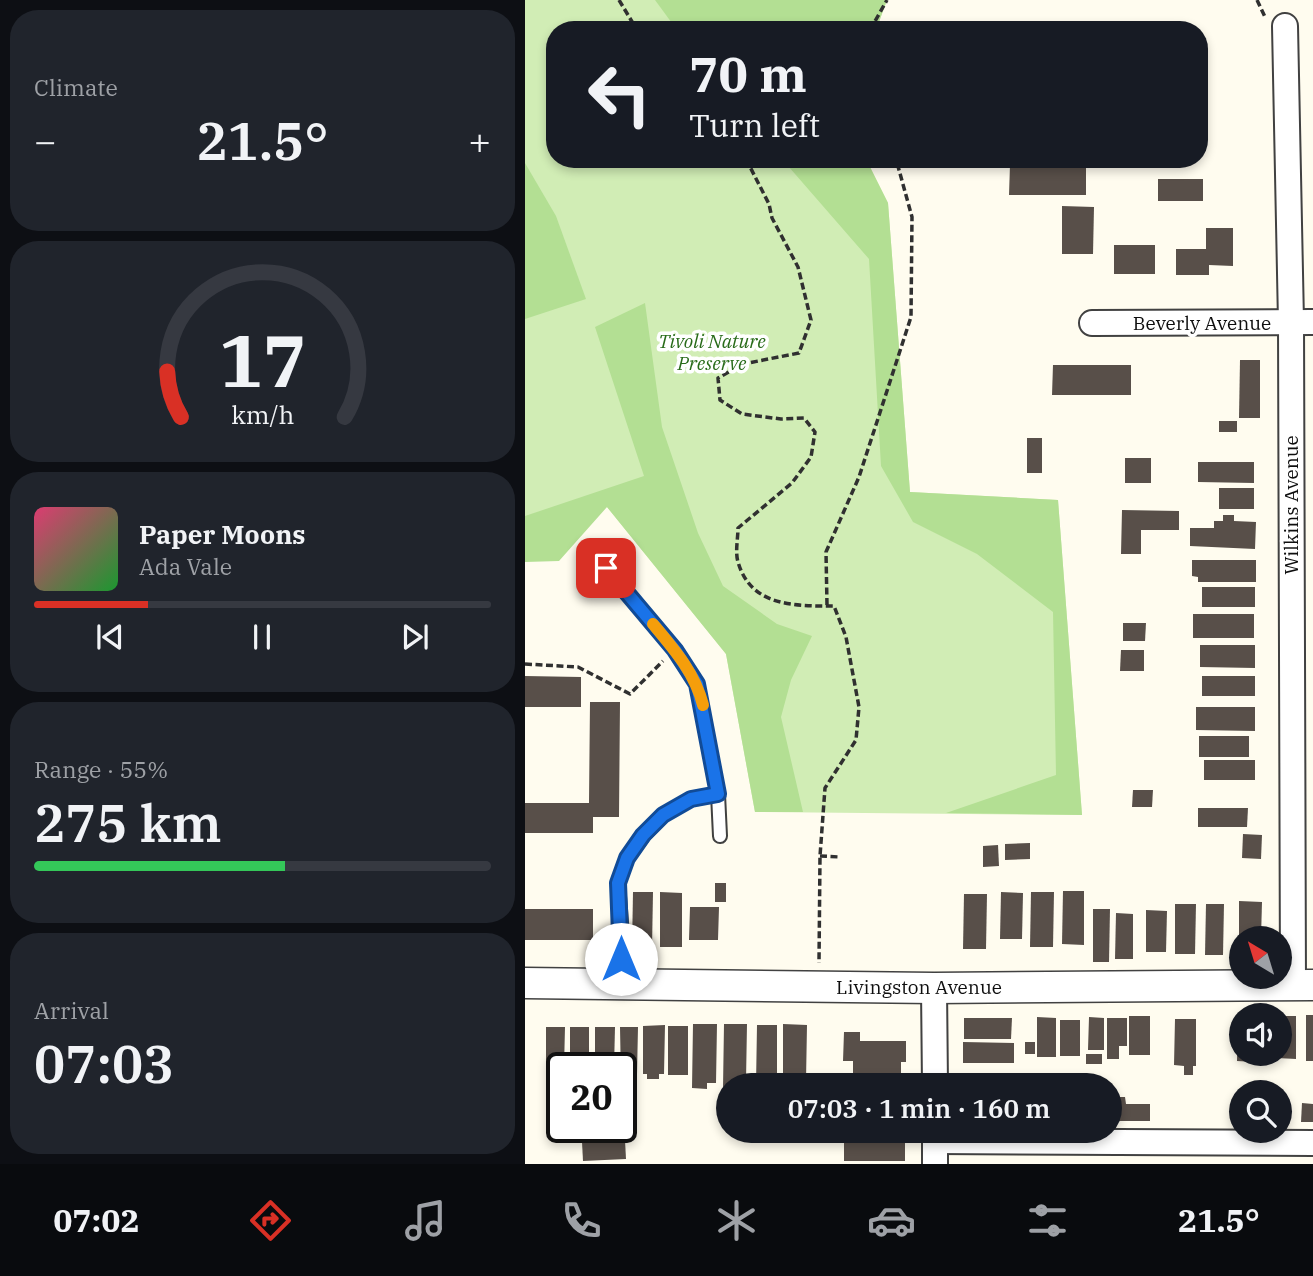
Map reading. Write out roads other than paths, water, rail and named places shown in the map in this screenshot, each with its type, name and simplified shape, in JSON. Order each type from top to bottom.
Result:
[{"type":"street","name":"Wilkins Avenue","points":[[1285,26],[1302,322],[1303,985]]},
{"type":"street","name":"Beverly Avenue","points":[[1092,323],[1302,322]]},
{"type":"street","name":"Livingston Avenue","points":[[525,983],[935,988],[1303,985]]},
{"type":"street","points":[[935,988],[935,1073]]},
{"type":"street","points":[[935,1145],[1313,1143]]},
{"type":"lane","points":[[606,568],[675,650],[697,684],[718,794],[720,836]]},
{"type":"lane","points":[[620,983],[622,935],[618,883],[627,858],[643,835],[663,815],[691,799],[718,794]]},
{"type":"park label","name":"Tivoli Nature Preserve","points":[[712,352]]}]
